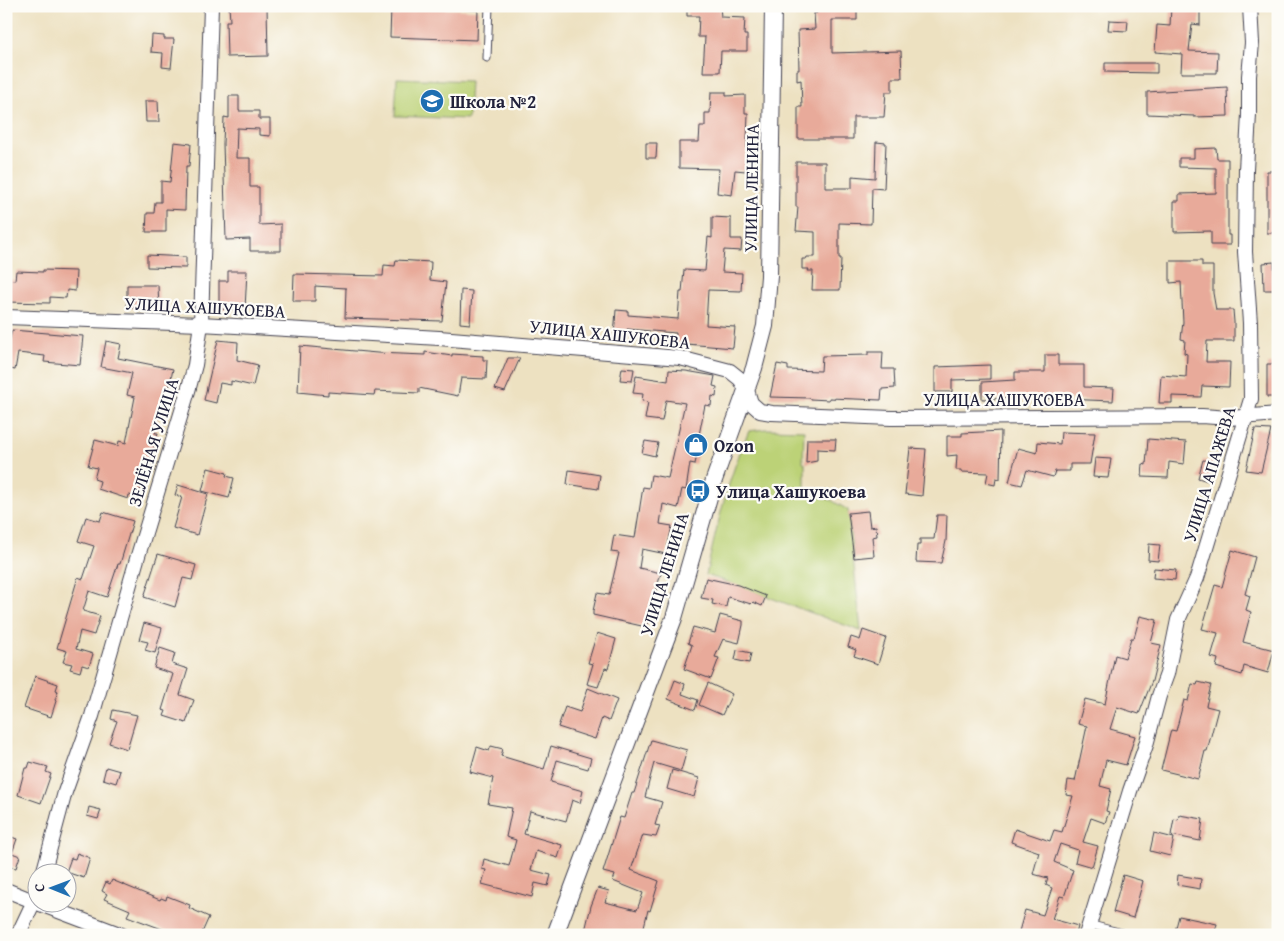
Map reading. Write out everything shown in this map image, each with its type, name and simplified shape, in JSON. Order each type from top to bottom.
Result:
[{"type":"street","name":"ЗЕЛЁНАЯ УЛИЦА","points":[[45,864],[74,763],[92,716],[195,364],[201,324],[211,6]]},
{"type":"street","name":"УЛИЦА ЛЕНИНА","points":[[555,935],[674,618],[714,480],[746,390],[766,326],[774,6]]},
{"type":"street","name":"УЛИЦА АПАЖЕВА","points":[[1087,930],[1167,674],[1178,620],[1197,578],[1251,399],[1252,383],[1245,252],[1249,76],[1252,43],[1250,6]]},
{"type":"street","name":"УЛИЦА ХАШУКОЕВА","points":[[6,317],[201,324],[531,344],[680,358],[730,371],[740,379],[751,403],[760,411],[802,416],[891,418],[1202,416],[1229,418],[1278,414]]},
{"type":"street","points":[[6,890],[28,896]]},
{"type":"street","points":[[18,935],[29,914]]},
{"type":"street","points":[[72,914],[122,935]]},
{"type":"lane","points":[[487,58],[489,6]]},
{"type":"lane","points":[[1087,930],[1130,935]]},
{"type":"green space","points":[[397,78],[470,81],[468,119],[395,116]]},
{"type":"green space","points":[[766,429],[804,430],[803,462],[805,463],[805,492],[831,500],[848,510],[861,631],[706,575],[724,502],[742,448],[749,431]]},
{"type":"building","points":[[229,6],[267,6],[268,56],[227,57],[226,21],[230,21]]},
{"type":"building","points":[[687,6],[720,6],[721,17],[745,18],[744,35],[747,35],[747,51],[721,51],[720,72],[703,72],[705,37],[698,37],[699,16],[687,16]]},
{"type":"building","points":[[857,6],[857,20],[832,20],[832,53],[901,51],[902,78],[892,78],[892,92],[886,92],[884,117],[853,117],[853,139],[798,139],[798,107],[802,107],[801,80],[797,81],[797,70],[799,70],[798,30],[815,29],[814,13],[817,13],[816,8]]},
{"type":"building","points":[[1171,6],[1200,6],[1200,25],[1192,24],[1189,51],[1218,52],[1217,73],[1181,73],[1182,54],[1155,52],[1157,25],[1170,26]]},
{"type":"building","points":[[391,7],[478,10],[477,40],[390,37]]},
{"type":"building","points":[[1109,20],[1128,21],[1127,31],[1108,30]]},
{"type":"building","points":[[152,35],[164,36],[164,39],[174,39],[171,68],[162,67],[163,53],[151,52]]},
{"type":"building","points":[[1105,63],[1157,63],[1157,73],[1105,72]]},
{"type":"building","points":[[1227,87],[1228,116],[1194,117],[1147,114],[1147,92]]},
{"type":"building","points":[[711,92],[726,92],[726,96],[745,95],[745,113],[748,113],[746,171],[735,170],[732,195],[717,193],[719,169],[679,168],[679,142],[699,142],[700,126],[705,126],[705,113],[710,113]]},
{"type":"building","points":[[229,96],[239,96],[239,111],[259,111],[259,119],[270,119],[270,136],[259,135],[259,129],[237,128],[236,158],[250,158],[250,187],[259,187],[259,225],[281,224],[281,251],[250,251],[250,239],[226,240],[223,144],[224,117],[229,118]]},
{"type":"building","points":[[145,101],[158,101],[159,122],[146,122]]},
{"type":"building","points":[[174,142],[191,144],[189,166],[186,166],[185,210],[166,209],[166,232],[146,232],[147,213],[154,213],[155,202],[161,202],[161,181],[170,182]]},
{"type":"building","points":[[876,142],[886,143],[884,189],[872,188],[871,224],[839,223],[840,290],[812,290],[813,271],[802,269],[802,259],[815,257],[815,232],[796,231],[798,207],[796,207],[796,162],[825,162],[825,188],[852,188],[852,176],[875,178]]},
{"type":"building","points":[[646,143],[657,143],[656,158],[646,158]]},
{"type":"building","points":[[1216,148],[1217,159],[1228,159],[1228,235],[1230,235],[1230,245],[1211,245],[1211,231],[1174,232],[1174,201],[1179,201],[1179,194],[1216,193],[1216,168],[1179,167],[1179,158],[1194,158],[1194,149]]},
{"type":"building","points":[[1267,171],[1278,171],[1278,233],[1267,233]]},
{"type":"building","points":[[712,217],[731,218],[731,239],[742,239],[741,251],[724,250],[722,272],[742,273],[741,291],[708,290],[706,325],[735,327],[733,348],[675,343],[676,333],[627,329],[626,337],[614,336],[616,310],[628,311],[628,315],[678,319],[684,270],[705,271],[708,237],[712,238]]},
{"type":"building","points":[[147,255],[186,257],[186,268],[147,267]]},
{"type":"building","points":[[396,260],[431,262],[430,280],[446,282],[442,321],[345,318],[346,288],[315,286],[315,301],[293,301],[294,274],[383,276],[384,265],[395,266]]},
{"type":"building","points":[[1170,261],[1202,261],[1202,266],[1213,266],[1213,293],[1216,310],[1233,310],[1234,341],[1207,341],[1206,362],[1230,362],[1229,387],[1202,386],[1201,397],[1172,396],[1172,403],[1159,403],[1161,375],[1186,377],[1187,354],[1184,353],[1185,340],[1181,339],[1183,322],[1181,282],[1170,283]]},
{"type":"building","points":[[1274,262],[1275,290],[1264,290],[1263,263]]},
{"type":"building","points":[[43,270],[76,271],[75,291],[67,290],[66,298],[50,297],[50,303],[6,302],[6,279],[15,280],[16,271],[43,272]]},
{"type":"building","points":[[228,271],[247,271],[245,309],[219,309],[219,281],[228,281]]},
{"type":"building","points":[[127,285],[158,285],[159,308],[127,308]]},
{"type":"building","points":[[461,290],[472,291],[470,324],[460,323]]},
{"type":"building","points":[[12,330],[83,336],[80,365],[44,362],[45,356],[18,353],[15,370],[6,368],[6,354]]},
{"type":"building","points":[[218,340],[238,342],[237,360],[258,365],[253,386],[231,381],[231,385],[220,383],[216,403],[204,400]]},
{"type":"building","points":[[106,341],[121,344],[118,358],[173,369],[166,403],[161,402],[155,433],[158,433],[146,473],[148,473],[145,484],[142,483],[138,497],[129,495],[128,499],[98,489],[100,481],[94,479],[97,468],[88,466],[95,440],[118,446],[119,441],[126,443],[135,397],[127,395],[132,373],[101,367]]},
{"type":"building","points":[[300,346],[377,353],[425,355],[425,352],[452,356],[452,354],[483,356],[483,360],[487,360],[486,379],[461,378],[458,396],[419,388],[419,393],[375,391],[374,395],[328,392],[328,395],[298,392]]},
{"type":"building","points":[[868,352],[883,352],[882,369],[894,369],[895,388],[882,389],[881,400],[770,397],[777,364],[788,366],[788,370],[821,371],[822,356],[868,355]]},
{"type":"building","points":[[1045,355],[1058,355],[1058,365],[1084,365],[1084,387],[1114,388],[1113,401],[1038,398],[982,399],[982,382],[1015,380],[1015,372],[1045,372]]},
{"type":"building","points":[[508,358],[520,358],[505,392],[495,389]]},
{"type":"building","points":[[1267,364],[1278,364],[1278,397],[1267,397]]},
{"type":"building","points":[[990,365],[990,379],[952,380],[952,392],[935,392],[935,367]]},
{"type":"building","points":[[622,368],[634,369],[632,381],[620,380]]},
{"type":"building","points":[[669,370],[715,376],[713,386],[717,387],[716,397],[712,396],[711,406],[705,405],[695,464],[690,463],[686,490],[682,489],[678,508],[663,504],[660,524],[672,526],[666,554],[642,549],[639,568],[661,573],[646,627],[593,615],[593,611],[597,593],[609,595],[619,553],[611,552],[614,535],[635,538],[643,487],[649,488],[651,475],[668,478],[685,403],[666,400],[662,421],[645,419],[648,402],[642,401],[643,394],[633,393],[636,376],[668,381]]},
{"type":"building","points":[[1255,429],[1271,430],[1261,472],[1246,470]]},
{"type":"building","points":[[1001,431],[1000,479],[996,478],[995,485],[986,483],[988,473],[961,472],[961,470],[956,470],[957,455],[947,456],[947,436],[962,436],[962,433]]},
{"type":"building","points":[[1061,432],[1095,433],[1090,464],[1070,464],[1070,471],[1055,471],[1053,477],[1027,470],[1022,485],[1009,482],[1018,448],[1037,453],[1038,442],[1060,444]]},
{"type":"building","points":[[807,439],[836,439],[835,450],[817,449],[817,461],[806,463]]},
{"type":"building","points":[[1148,439],[1186,442],[1184,464],[1169,462],[1168,478],[1142,477],[1143,464],[1146,465]]},
{"type":"building","points":[[645,441],[658,443],[655,456],[642,453]]},
{"type":"building","points":[[910,448],[926,449],[922,496],[905,494]]},
{"type":"building","points":[[1095,458],[1111,459],[1108,478],[1093,477]]},
{"type":"building","points":[[1203,460],[1217,462],[1211,482],[1198,478]]},
{"type":"building","points":[[208,468],[227,473],[226,476],[234,478],[229,498],[202,491]]},
{"type":"building","points":[[569,470],[600,475],[598,489],[567,484]]},
{"type":"building","points":[[178,485],[208,494],[197,535],[173,528],[182,497],[175,495]]},
{"type":"building","points":[[868,511],[870,527],[876,526],[877,536],[872,537],[874,556],[854,558],[848,513]]},
{"type":"building","points":[[103,512],[133,521],[120,564],[118,564],[107,597],[89,591],[83,611],[100,616],[94,635],[80,631],[76,649],[93,654],[89,667],[82,665],[80,672],[70,669],[72,664],[63,662],[67,651],[57,648],[78,577],[83,579],[94,546],[78,541],[86,517],[100,521]]},
{"type":"building","points":[[937,515],[947,515],[946,541],[941,563],[916,562],[917,545],[920,545],[920,539],[934,539]]},
{"type":"building","points":[[1149,544],[1160,545],[1158,561],[1148,560]]},
{"type":"building","points":[[1232,550],[1255,557],[1245,594],[1250,596],[1246,610],[1251,612],[1243,642],[1274,650],[1268,673],[1244,666],[1242,675],[1216,667],[1218,659],[1211,657],[1218,633],[1202,629],[1215,585],[1222,587]]},
{"type":"building","points":[[158,554],[196,565],[192,580],[183,578],[175,607],[144,597]]},
{"type":"building","points":[[1154,568],[1176,570],[1175,580],[1153,578]]},
{"type":"building","points":[[706,578],[738,585],[766,596],[762,606],[753,602],[751,604],[728,597],[726,607],[712,604],[713,600],[701,598]]},
{"type":"building","points":[[720,615],[743,621],[739,643],[723,639],[715,657],[719,658],[711,679],[684,669],[692,645],[688,643],[693,627],[715,633]]},
{"type":"building","points":[[1140,616],[1157,620],[1151,643],[1161,645],[1152,681],[1139,714],[1117,707],[1110,729],[1135,736],[1126,765],[1106,760],[1100,786],[1111,789],[1106,811],[1109,812],[1105,823],[1091,818],[1083,842],[1098,846],[1092,867],[1075,862],[1078,850],[1060,844],[1054,862],[1073,870],[1064,897],[1060,896],[1052,919],[1078,926],[1076,935],[1018,935],[1025,910],[1043,915],[1052,888],[1046,885],[1048,878],[1033,874],[1039,852],[1011,842],[1015,829],[1050,841],[1054,830],[1062,832],[1073,796],[1066,795],[1068,780],[1075,781],[1087,726],[1078,724],[1085,699],[1105,704],[1115,655],[1125,658],[1131,638],[1134,638]]},
{"type":"building","points":[[144,623],[162,628],[155,653],[145,650],[148,642],[139,640]]},
{"type":"building","points":[[863,630],[886,638],[878,664],[854,656],[856,650],[848,647],[851,637],[860,640]]},
{"type":"building","points":[[597,633],[616,639],[608,669],[605,668],[598,687],[587,684],[593,664],[588,663]]},
{"type":"building","points":[[160,648],[175,653],[172,664],[188,669],[180,695],[194,700],[186,723],[164,716],[166,711],[162,710],[173,674],[154,668]]},
{"type":"building","points":[[737,650],[751,653],[749,663],[735,660]]},
{"type":"building","points":[[35,676],[58,684],[56,701],[51,717],[24,708]]},
{"type":"building","points":[[675,680],[685,684],[682,694],[698,700],[695,710],[668,699]]},
{"type":"building","points":[[1198,682],[1211,685],[1206,706],[1218,709],[1198,779],[1161,770],[1171,730],[1176,731],[1184,700],[1188,701],[1192,684],[1197,685]]},
{"type":"building","points":[[708,683],[732,694],[722,715],[699,705]]},
{"type":"building","points":[[588,688],[617,700],[609,721],[602,718],[595,739],[558,727],[565,707],[580,712]]},
{"type":"building","points":[[113,710],[137,715],[127,749],[109,743],[117,721],[111,719]]},
{"type":"building","points":[[651,740],[687,750],[681,771],[654,763],[645,797],[662,802],[655,825],[660,826],[656,837],[643,835],[631,870],[659,881],[650,911],[648,910],[642,935],[584,935],[591,906],[598,888],[609,891],[605,902],[637,910],[643,893],[613,881],[615,875],[603,872],[620,817],[624,818]]},
{"type":"building","points":[[491,746],[503,749],[501,756],[544,769],[551,746],[591,758],[588,769],[557,760],[551,782],[583,791],[580,803],[572,800],[566,821],[530,811],[524,834],[562,845],[558,858],[536,851],[531,870],[551,875],[548,886],[535,883],[532,897],[482,884],[486,870],[482,869],[484,859],[509,866],[516,840],[506,837],[512,808],[488,804],[493,778],[470,772],[477,747],[489,751]]},
{"type":"building","points":[[30,762],[48,767],[46,772],[51,774],[41,803],[18,795],[25,768],[28,768]]},
{"type":"building","points":[[106,767],[120,771],[116,783],[103,779]]},
{"type":"building","points":[[672,770],[699,778],[694,797],[667,789]]},
{"type":"building","points":[[89,807],[101,810],[98,819],[87,816]]},
{"type":"building","points":[[1179,815],[1203,819],[1200,841],[1171,835],[1174,819],[1178,820]]},
{"type":"building","points":[[1154,833],[1174,838],[1170,856],[1150,851]]},
{"type":"building","points":[[6,835],[17,839],[12,853],[20,856],[16,868],[6,866]]},
{"type":"building","points":[[77,853],[90,858],[84,878],[78,876],[78,864],[69,864],[71,858],[75,859]]},
{"type":"building","points":[[1123,875],[1143,881],[1133,918],[1113,912]]},
{"type":"building","points":[[1178,875],[1201,879],[1200,889],[1177,885]]},
{"type":"building","points":[[112,880],[160,900],[161,898],[166,900],[167,896],[190,905],[189,908],[209,917],[201,935],[178,935],[127,916],[130,910],[104,899],[107,894],[102,891],[106,882],[110,884]]},
{"type":"building","points":[[1179,916],[1217,924],[1214,935],[1174,935]]},
{"type":"place","name":"Школа №2","points":[[432,101]]},
{"type":"place","name":"Ozon","points":[[696,445]]},
{"type":"place","name":"Улица Хашукоева","points":[[698,491]]}]
